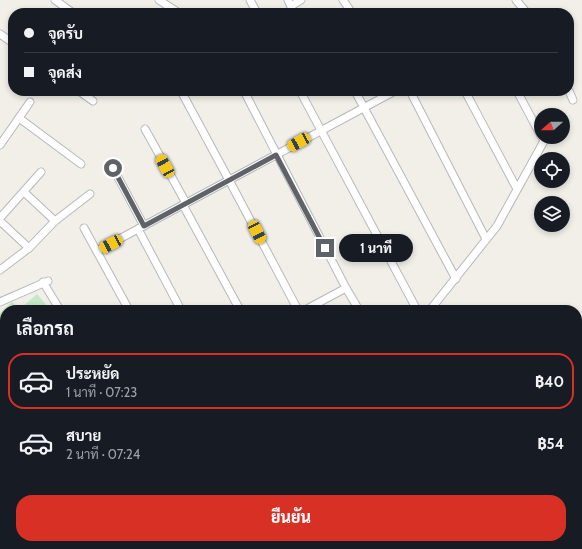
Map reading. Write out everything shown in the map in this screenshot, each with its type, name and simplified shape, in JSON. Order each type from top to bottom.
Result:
[{"type":"street","points":[[55,0],[66,8]]},
{"type":"street","points":[[159,0],[171,8]]},
{"type":"street","points":[[291,6],[301,0]]},
{"type":"street","points":[[516,0],[523,8]]},
{"type":"street","points":[[85,96],[93,102]]},
{"type":"street","points":[[183,96],[295,305]]},
{"type":"street","points":[[246,96],[355,305]]},
{"type":"street","points":[[303,96],[414,305]]},
{"type":"street","points":[[358,96],[456,278]]},
{"type":"street","points":[[97,251],[386,96]]},
{"type":"street","points":[[413,96],[486,239]]},
{"type":"street","points":[[468,96],[517,189]]},
{"type":"street","points":[[520,96],[534,123]]},
{"type":"street","points":[[572,96],[574,100]]},
{"type":"street","points":[[0,145],[2,136],[19,118],[30,102]]},
{"type":"street","points":[[19,118],[81,164]]},
{"type":"street","points":[[145,129],[237,305]]},
{"type":"street","points":[[434,305],[497,226],[542,144]]},
{"type":"street","points":[[113,168],[180,305]]},
{"type":"street","points":[[0,218],[41,172]]},
{"type":"street","points":[[24,192],[55,221]]},
{"type":"street","points":[[0,270],[29,248],[55,221],[90,194]]},
{"type":"street","points":[[0,221],[29,248]]},
{"type":"street","points":[[84,228],[126,305]]},
{"type":"street","points":[[0,302],[46,282],[58,305]]},
{"type":"street","points":[[314,305],[346,288]]},
{"type":"green space","points":[[37,294],[46,305],[24,305]]},
{"type":"route","points":[[113,168],[144,226],[276,155],[325,248]]}]
